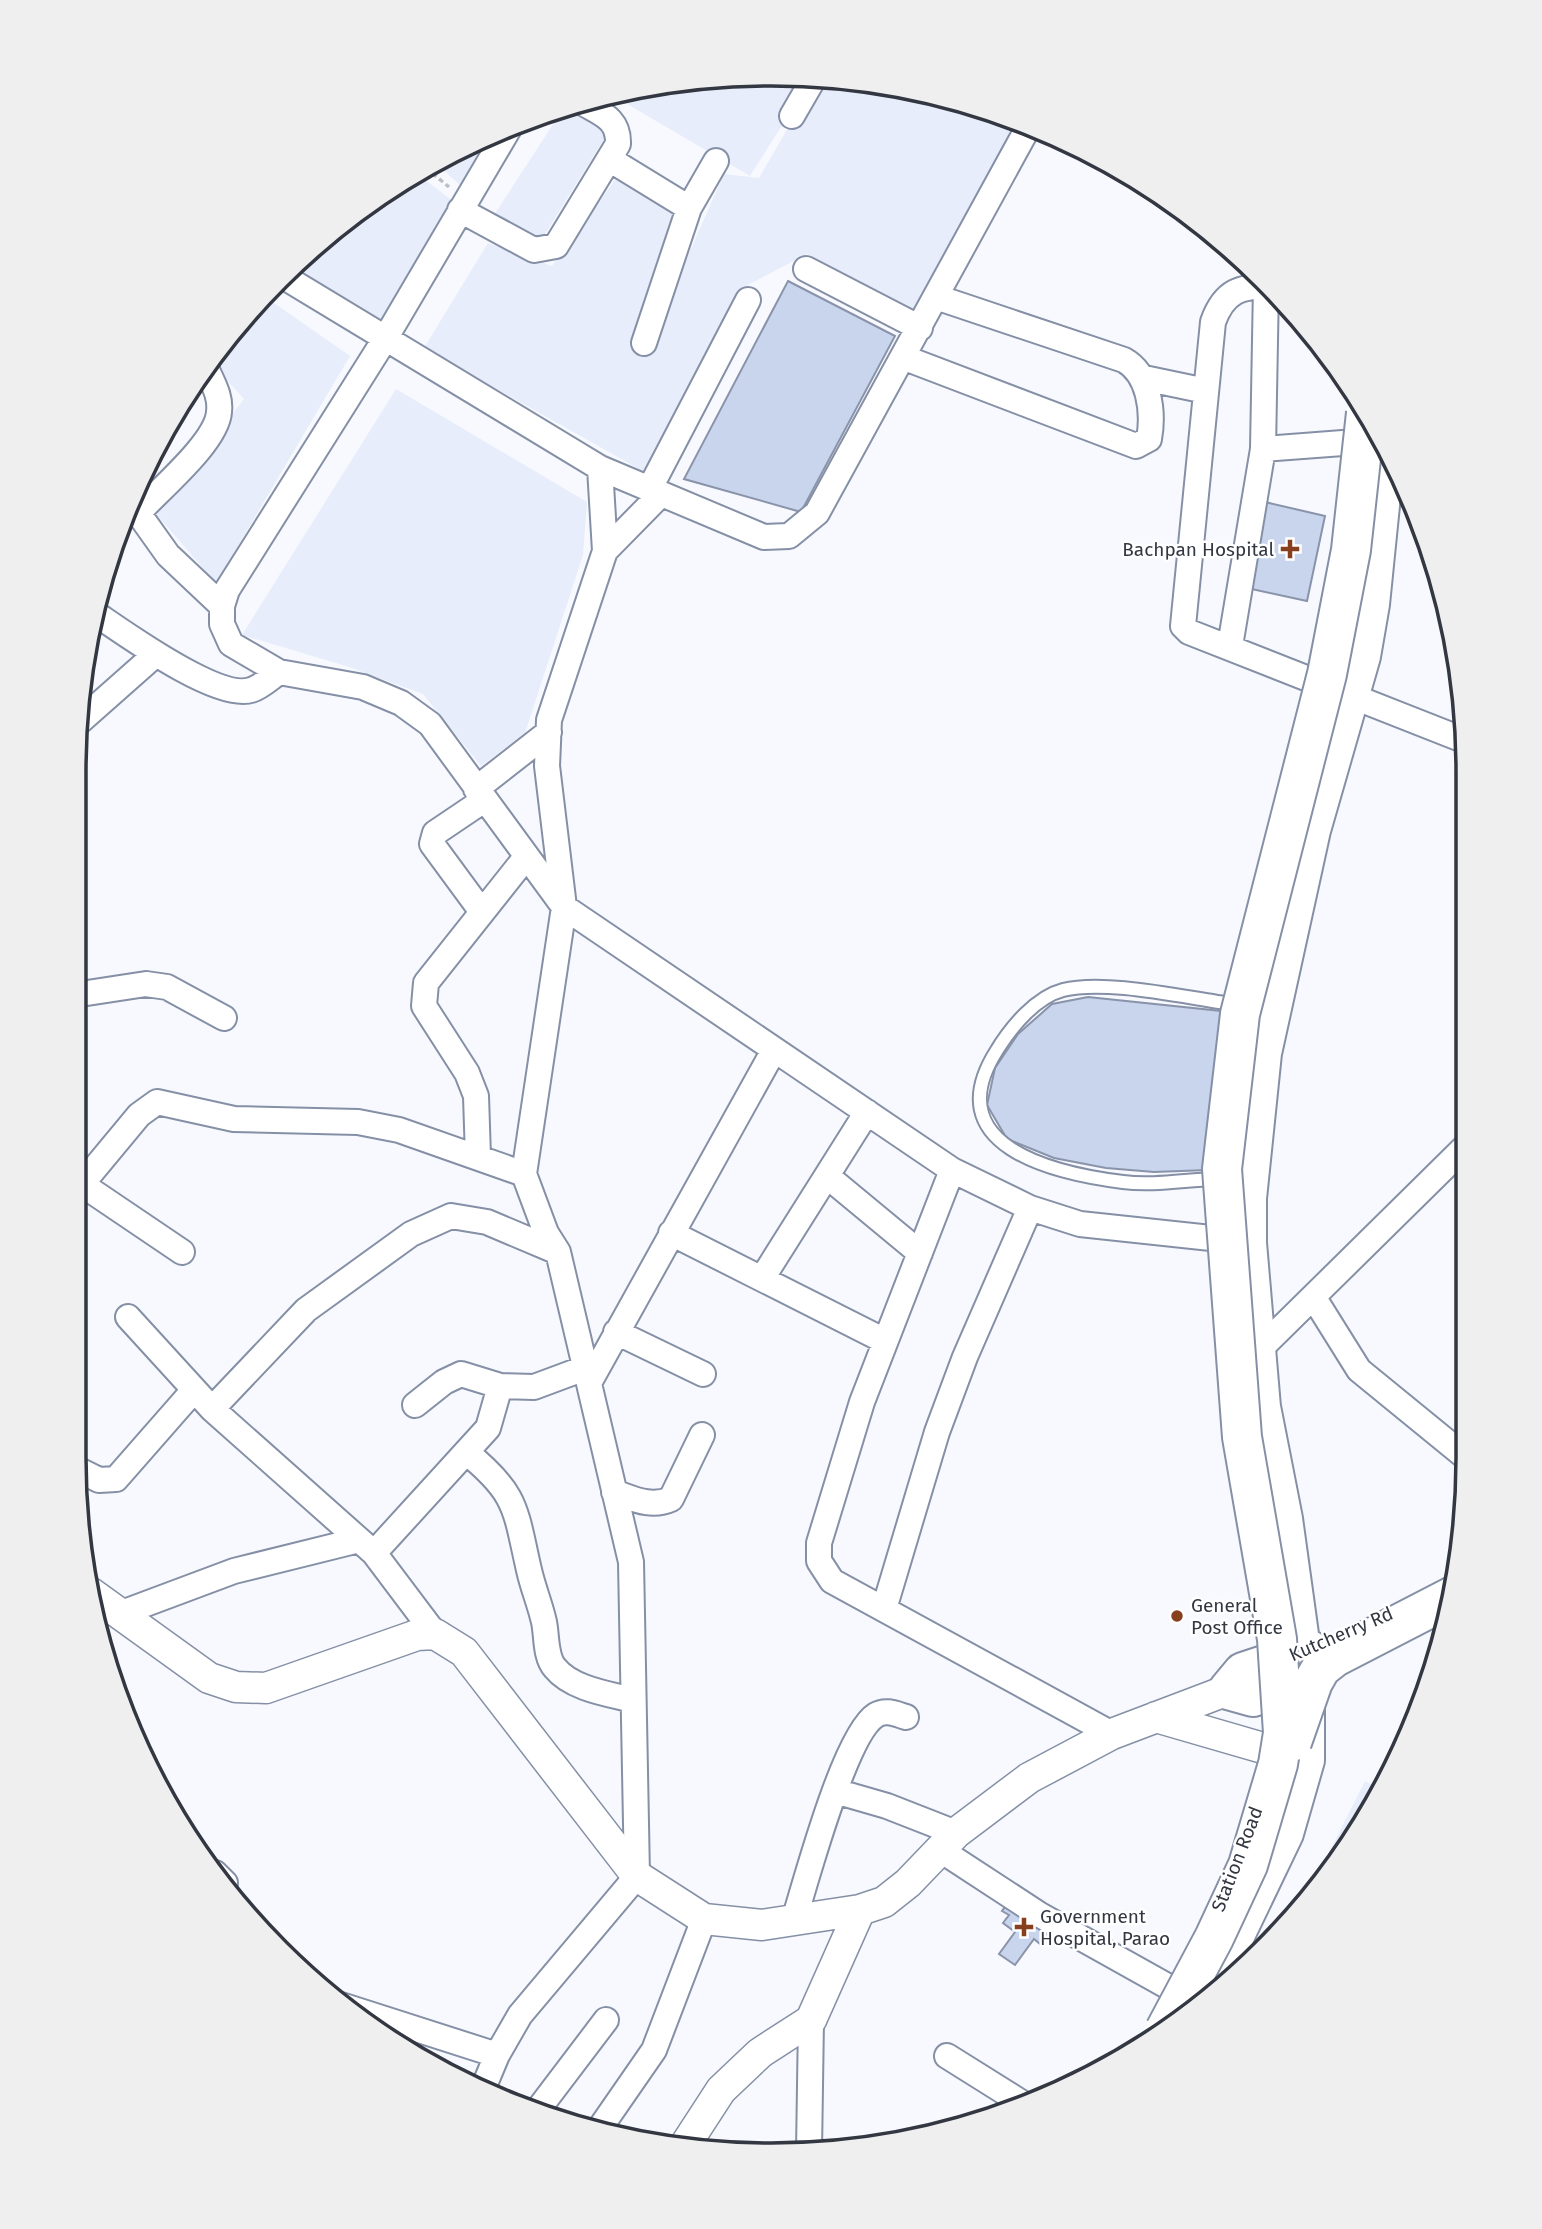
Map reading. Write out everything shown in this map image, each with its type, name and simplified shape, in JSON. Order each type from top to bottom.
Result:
[{"type":"highway","points":[[1290,1679],[1283,1520],[1261,1407],[1257,1352],[1231,1240],[1213,1179],[1231,1004],[1314,683],[1344,533],[1369,438]]},
{"type":"highway","points":[[1175,2011],[1214,1938],[1248,1865],[1278,1764],[1283,1733],[1278,1651],[1242,1437],[1222,1168],[1240,1014],[1327,674],[1370,439]]},
{"type":"highway","points":[[1189,2001],[1261,1861],[1290,1679],[1292,1639],[1256,1444],[1242,1318],[1236,1156],[1254,1028],[1349,641],[1368,541],[1371,440]]},
{"type":"highway","points":[[1290,1679],[1232,1428],[1221,1342],[1231,1240],[1250,1151],[1262,1053],[1311,830],[1349,696],[1370,604],[1371,441]]},
{"type":"highway","name":"Kutcherry Rd","points":[[1290,1679],[1362,1628],[1444,1586]]},
{"type":"highway","points":[[1228,1690],[1253,1697],[1321,1668],[1335,1657],[1441,1602]]},
{"type":"highway","points":[[1290,1679],[1360,1657],[1437,1620]]},
{"type":"highway","name":"Station Road","points":[[1188,2002],[1252,1828],[1269,1750],[1290,1679]]},
{"type":"highway","name":"Station Road","points":[[1189,2001],[1284,1833],[1305,1760],[1290,1679]]},
{"type":"street","points":[[792,116],[809,87]]},
{"type":"street","points":[[463,205],[534,250],[556,246],[618,144],[618,130],[612,120],[593,109]]},
{"type":"street","points":[[291,281],[600,468],[764,537],[789,536],[817,513],[905,358],[1024,135]]},
{"type":"street","points":[[501,141],[385,339],[227,590],[222,606],[222,624],[231,644],[279,672],[363,687],[401,703],[430,724],[564,907],[952,1170],[1030,1208],[1080,1224],[1231,1240]]},
{"type":"street","points":[[609,159],[689,208]]},
{"type":"street","points":[[644,343],[689,208],[716,161]]},
{"type":"street","points":[[806,268],[920,328]]},
{"type":"street","points":[[1257,288],[1240,290],[1220,302],[1213,322],[1184,626],[1189,632],[1455,737]]},
{"type":"street","points":[[905,358],[1136,446],[1149,439],[1151,428],[1144,378],[1137,368],[1124,360],[936,297]]},
{"type":"street","points":[[486,2081],[497,2055],[520,2015],[637,1876],[631,1562],[558,1252],[545,1233],[524,1174],[564,907],[548,766],[549,720],[606,551],[655,492],[748,300]]},
{"type":"street","points":[[1230,646],[1263,449],[1268,300]]},
{"type":"street","points":[[142,501],[208,438],[219,414],[219,396],[210,377]]},
{"type":"street","points":[[1144,378],[1206,391]]},
{"type":"street","points":[[1263,449],[1367,433]]},
{"type":"street","points":[[600,468],[606,551]]},
{"type":"street","points":[[137,512],[168,555],[222,606]]},
{"type":"street","points":[[103,619],[156,654],[221,688],[252,690],[279,672]]},
{"type":"street","points":[[88,714],[156,654]]},
{"type":"street","points":[[482,912],[432,844],[435,833],[549,732]]},
{"type":"street","points":[[478,1157],[476,1096],[467,1073],[424,1006],[423,996],[426,983],[526,857]]},
{"type":"street","points":[[86,999],[146,984],[156,985],[187,996],[225,1018]]},
{"type":"street","points":[[415,1405],[444,1382],[461,1374],[500,1386],[534,1387],[587,1376],[617,1332],[774,1050]]},
{"type":"street","points":[[86,1175],[139,1115],[157,1102],[234,1119],[358,1122],[399,1130],[524,1174]]},
{"type":"street","points":[[763,1277],[867,1112]]},
{"type":"street","points":[[1257,1352],[1456,1161]]},
{"type":"street","points":[[952,1170],[862,1402],[819,1543],[819,1561],[832,1581],[1112,1734]]},
{"type":"street","points":[[827,1176],[920,1253]]},
{"type":"street","points":[[86,1186],[182,1252]]},
{"type":"street","points":[[884,1609],[937,1432],[965,1357],[1030,1208]]},
{"type":"street","points":[[212,1409],[306,1310],[365,1264],[411,1234],[451,1216],[487,1222],[558,1252]]},
{"type":"street","points":[[671,1233],[763,1277],[885,1341]]},
{"type":"street","points":[[1314,1298],[1359,1370],[1456,1449]]},
{"type":"street","points":[[128,1317],[212,1409],[366,1547],[435,1634],[464,1652],[637,1876],[704,1919],[762,1925],[859,1910],[884,1902],[908,1883],[947,1841],[1029,1778],[1112,1734],[1228,1690]]},
{"type":"street","points":[[617,1332],[703,1374]]},
{"type":"street","points":[[119,1614],[234,1571],[366,1547],[488,1428],[500,1386]]},
{"type":"street","points":[[86,1474],[99,1480],[116,1479],[194,1390]]},
{"type":"street","points":[[614,1492],[660,1504],[671,1499],[702,1435]]},
{"type":"street","points":[[466,1452],[492,1472],[517,1510],[530,1574],[538,1596],[549,1656],[554,1668],[566,1679],[593,1690],[633,1700]]},
{"type":"street","points":[[101,1600],[209,1678],[236,1687],[265,1688],[417,1635],[435,1634]]},
{"type":"street","points":[[794,1920],[835,1791],[866,1723],[877,1714],[890,1712],[906,1717]]},
{"type":"street","points":[[1156,1717],[1305,1760]]},
{"type":"street","points":[[835,1791],[887,1806],[947,1841],[1040,1915],[1185,2004]]},
{"type":"street","points":[[809,2142],[811,2020],[859,1910]]},
{"type":"street","points":[[604,2122],[654,2050],[704,1919]]},
{"type":"street","points":[[372,2015],[497,2055]]},
{"type":"street","points":[[542,2104],[606,2020]]},
{"type":"street","points":[[690,2138],[721,2090],[760,2053],[811,2020]]},
{"type":"street","points":[[947,2056],[1014,2098]]},
{"type":"lane","points":[[1213,1179],[1125,1182],[1053,1168],[1018,1153],[997,1139],[982,1121],[978,1093],[988,1065],[1008,1032],[1038,1003],[1061,990],[1095,986],[1231,1004]]},
{"type":"path","points":[[433,175],[463,205]]},
{"type":"shaded area","points":[[726,87],[806,87],[750,176],[624,102]]},
{"type":"shaded area","points":[[812,87],[905,99],[948,109],[1015,131],[917,311],[807,254],[744,287],[648,474],[424,348],[488,243],[552,266],[618,176],[673,211],[652,304],[645,353],[724,174],[759,178]]},
{"type":"shaded area","points":[[580,113],[607,134],[542,239],[494,215],[555,121]]},
{"type":"shaded area","points":[[483,150],[461,186],[443,170]]},
{"type":"shaded area","points":[[425,180],[454,202],[380,322],[302,272],[354,227]]},
{"type":"shaded area","points":[[272,302],[350,356],[216,583],[156,514],[244,399],[216,369]]},
{"type":"shaded area","points":[[396,389],[587,502],[583,555],[525,733],[481,766],[423,694],[346,666],[242,635]]},
{"type":"shaded area","points":[[1365,1781],[1373,1785],[1341,1839],[1324,1863]]},
{"type":"building","points":[[788,281],[895,336],[801,512],[684,479]]},
{"type":"building","points":[[1265,502],[1325,516],[1307,601],[1247,588]]},
{"type":"building","points":[[1088,997],[1221,1011],[1208,1170],[1154,1172],[1106,1168],[1054,1158],[1007,1139],[987,1105],[995,1068],[1018,1034],[1052,1004]]},
{"type":"building","points":[[1010,1900],[1050,1929],[1040,1944],[1034,1939],[1015,1965],[999,1954],[1015,1932],[1003,1923],[1009,1915],[1002,1911]]},
{"type":"place","name":"Bachpan Hospital","points":[[1290,549]]},
{"type":"place","name":"General Post Office","points":[[1177,1616]]},
{"type":"place","name":"Government Hospital, Parao","points":[[1024,1927]]}]
